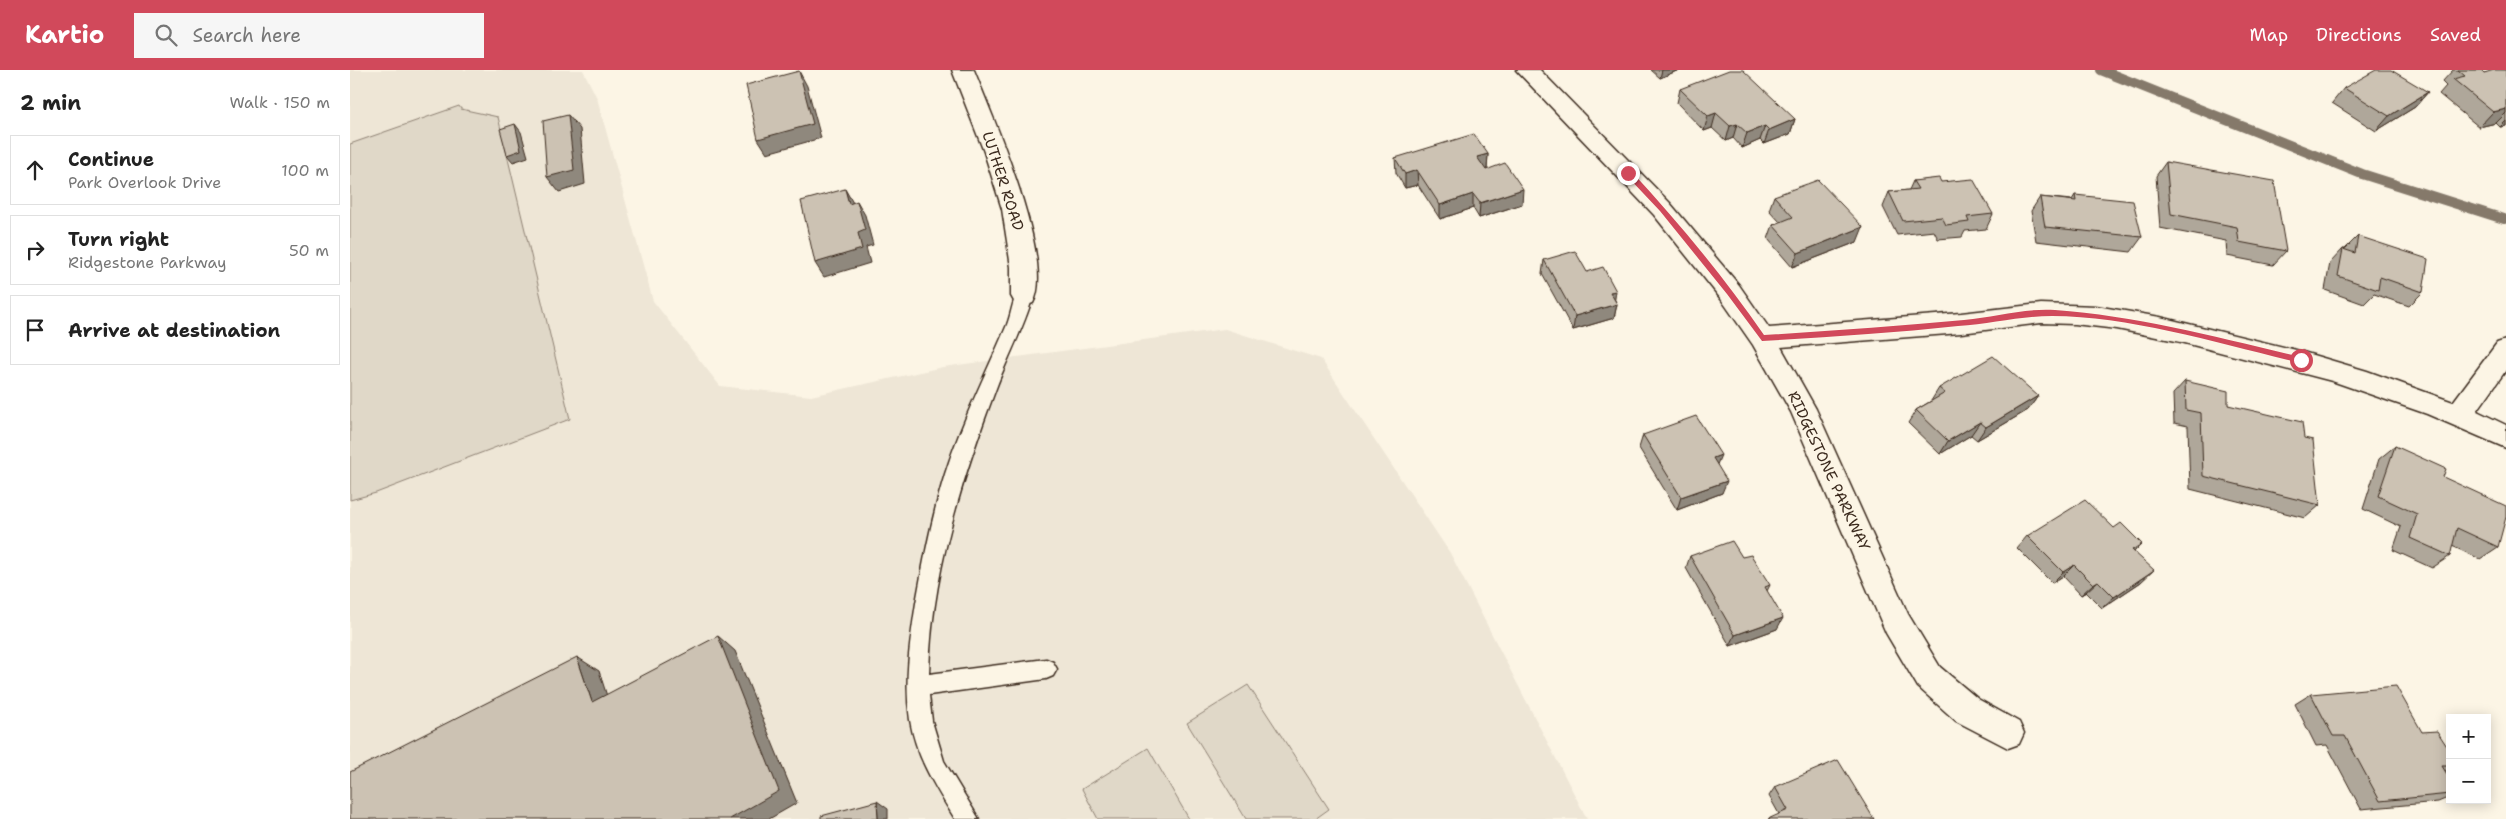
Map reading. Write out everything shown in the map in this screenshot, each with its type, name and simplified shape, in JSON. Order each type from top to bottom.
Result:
[{"type":"street","name":"LUTHER ROAD","points":[[962,70],[992,143],[1018,222],[1026,270],[1024,296]]},
{"type":"street","name":"RIDGESTONE PARKWAY","points":[[1527,70],[1662,209],[1730,292],[1762,338],[1803,409],[1897,623],[1929,677],[1967,710],[2008,733]]},
{"type":"street","points":[[1762,338],[1902,329],[1968,323],[2015,315],[2053,313],[2108,319],[2175,330],[2301,360],[2373,382],[2459,414],[2506,437]]},
{"type":"street","points":[[2459,414],[2506,350]]},
{"type":"lane","points":[[968,819],[935,766],[921,721],[918,686],[919,650],[936,545],[956,473],[987,388],[1016,325],[1024,296]]},
{"type":"lane","points":[[918,686],[1046,669]]},
{"type":"shaded area","points":[[350,70],[583,70],[597,98],[653,301],[720,386],[811,396],[943,367],[1225,329],[1321,359],[1450,553],[1587,819],[350,819]]},
{"type":"shaded area","points":[[459,106],[461,109],[498,117],[570,419],[376,493],[350,500],[350,144]]},
{"type":"shaded area","points":[[1248,685],[1329,809],[1315,819],[1246,819],[1187,723]]},
{"type":"shaded area","points":[[1148,748],[1189,819],[1098,819],[1082,789]]},
{"type":"building","points":[[1729,70],[1743,70],[1795,119],[1769,130],[1765,126],[1747,133],[1737,124],[1730,126],[1716,113],[1708,116],[1680,89]]},
{"type":"building","points":[[2376,70],[2391,70],[2428,92],[2389,116],[2344,88]]},
{"type":"building","points":[[2458,70],[2481,70],[2484,73],[2494,70],[2506,70],[2506,109],[2493,112],[2453,79],[2465,76]]},
{"type":"building","points":[[799,71],[813,124],[758,139],[746,85]]},
{"type":"building","points":[[568,115],[574,170],[547,177],[543,121]]},
{"type":"building","points":[[515,124],[521,150],[507,155],[500,129]]},
{"type":"building","points":[[1474,134],[1488,154],[1477,157],[1486,170],[1505,163],[1523,189],[1480,203],[1473,194],[1440,205],[1417,170],[1405,174],[1395,158]]},
{"type":"building","points":[[2166,162],[2274,181],[2286,251],[2239,242],[2237,227],[2171,214]]},
{"type":"building","points":[[1939,178],[1941,182],[1973,179],[1993,214],[1967,217],[1969,222],[1946,225],[1942,217],[1903,221],[1889,192],[1918,189],[1913,181]]},
{"type":"building","points":[[1818,180],[1863,227],[1798,253],[1773,225],[1793,217],[1774,196]]},
{"type":"building","points":[[845,189],[849,204],[857,201],[865,230],[858,233],[862,249],[815,263],[801,201]]},
{"type":"building","points":[[2075,195],[2133,201],[2142,237],[2045,227],[2040,197],[2076,201]]},
{"type":"building","points":[[2358,236],[2428,259],[2423,292],[2380,277],[2378,290],[2338,276],[2343,249],[2355,253]]},
{"type":"building","points":[[1575,251],[1587,272],[1603,267],[1616,291],[1610,292],[1617,304],[1575,316],[1544,260]]},
{"type":"building","points":[[1993,356],[2038,396],[1986,427],[1980,422],[1948,441],[1916,410],[1945,393],[1939,388]]},
{"type":"building","points":[[2185,381],[2228,391],[2228,405],[2302,422],[2304,438],[2313,440],[2320,505],[2203,476],[2201,413],[2186,410]]},
{"type":"building","points":[[1696,416],[1721,455],[1713,458],[1727,481],[1681,497],[1643,435]]},
{"type":"building","points":[[2395,446],[2446,469],[2443,477],[2506,506],[2506,517],[2498,547],[2457,528],[2450,556],[2410,538],[2417,514],[2378,496]]},
{"type":"building","points":[[2085,500],[2114,528],[2121,523],[2142,544],[2132,550],[2154,570],[2114,597],[2098,581],[2093,584],[2074,565],[2063,572],[2027,536]]},
{"type":"building","points":[[1732,541],[1742,557],[1751,555],[1770,585],[1765,587],[1783,618],[1735,635],[1690,556]]},
{"type":"building","points":[[718,636],[779,791],[730,819],[350,819],[350,772],[577,657],[592,702]]},
{"type":"building","points":[[2396,686],[2422,732],[2437,731],[2446,745],[2446,766],[2442,766],[2446,772],[2446,794],[2380,801],[2345,736],[2333,736],[2311,694]]},
{"type":"building","points":[[1838,760],[1874,819],[1768,819],[1788,810],[1775,787]]},
{"type":"building","points":[[877,801],[878,819],[821,819],[821,816]]},
{"type":"waterway","points":[[2101,70],[2362,174],[2504,219]]},
{"type":"route","points":[[1628,173],[1662,209],[1730,292],[1762,338],[1902,329],[1968,323],[2015,315],[2053,313],[2108,319],[2175,330],[2301,360]]}]
